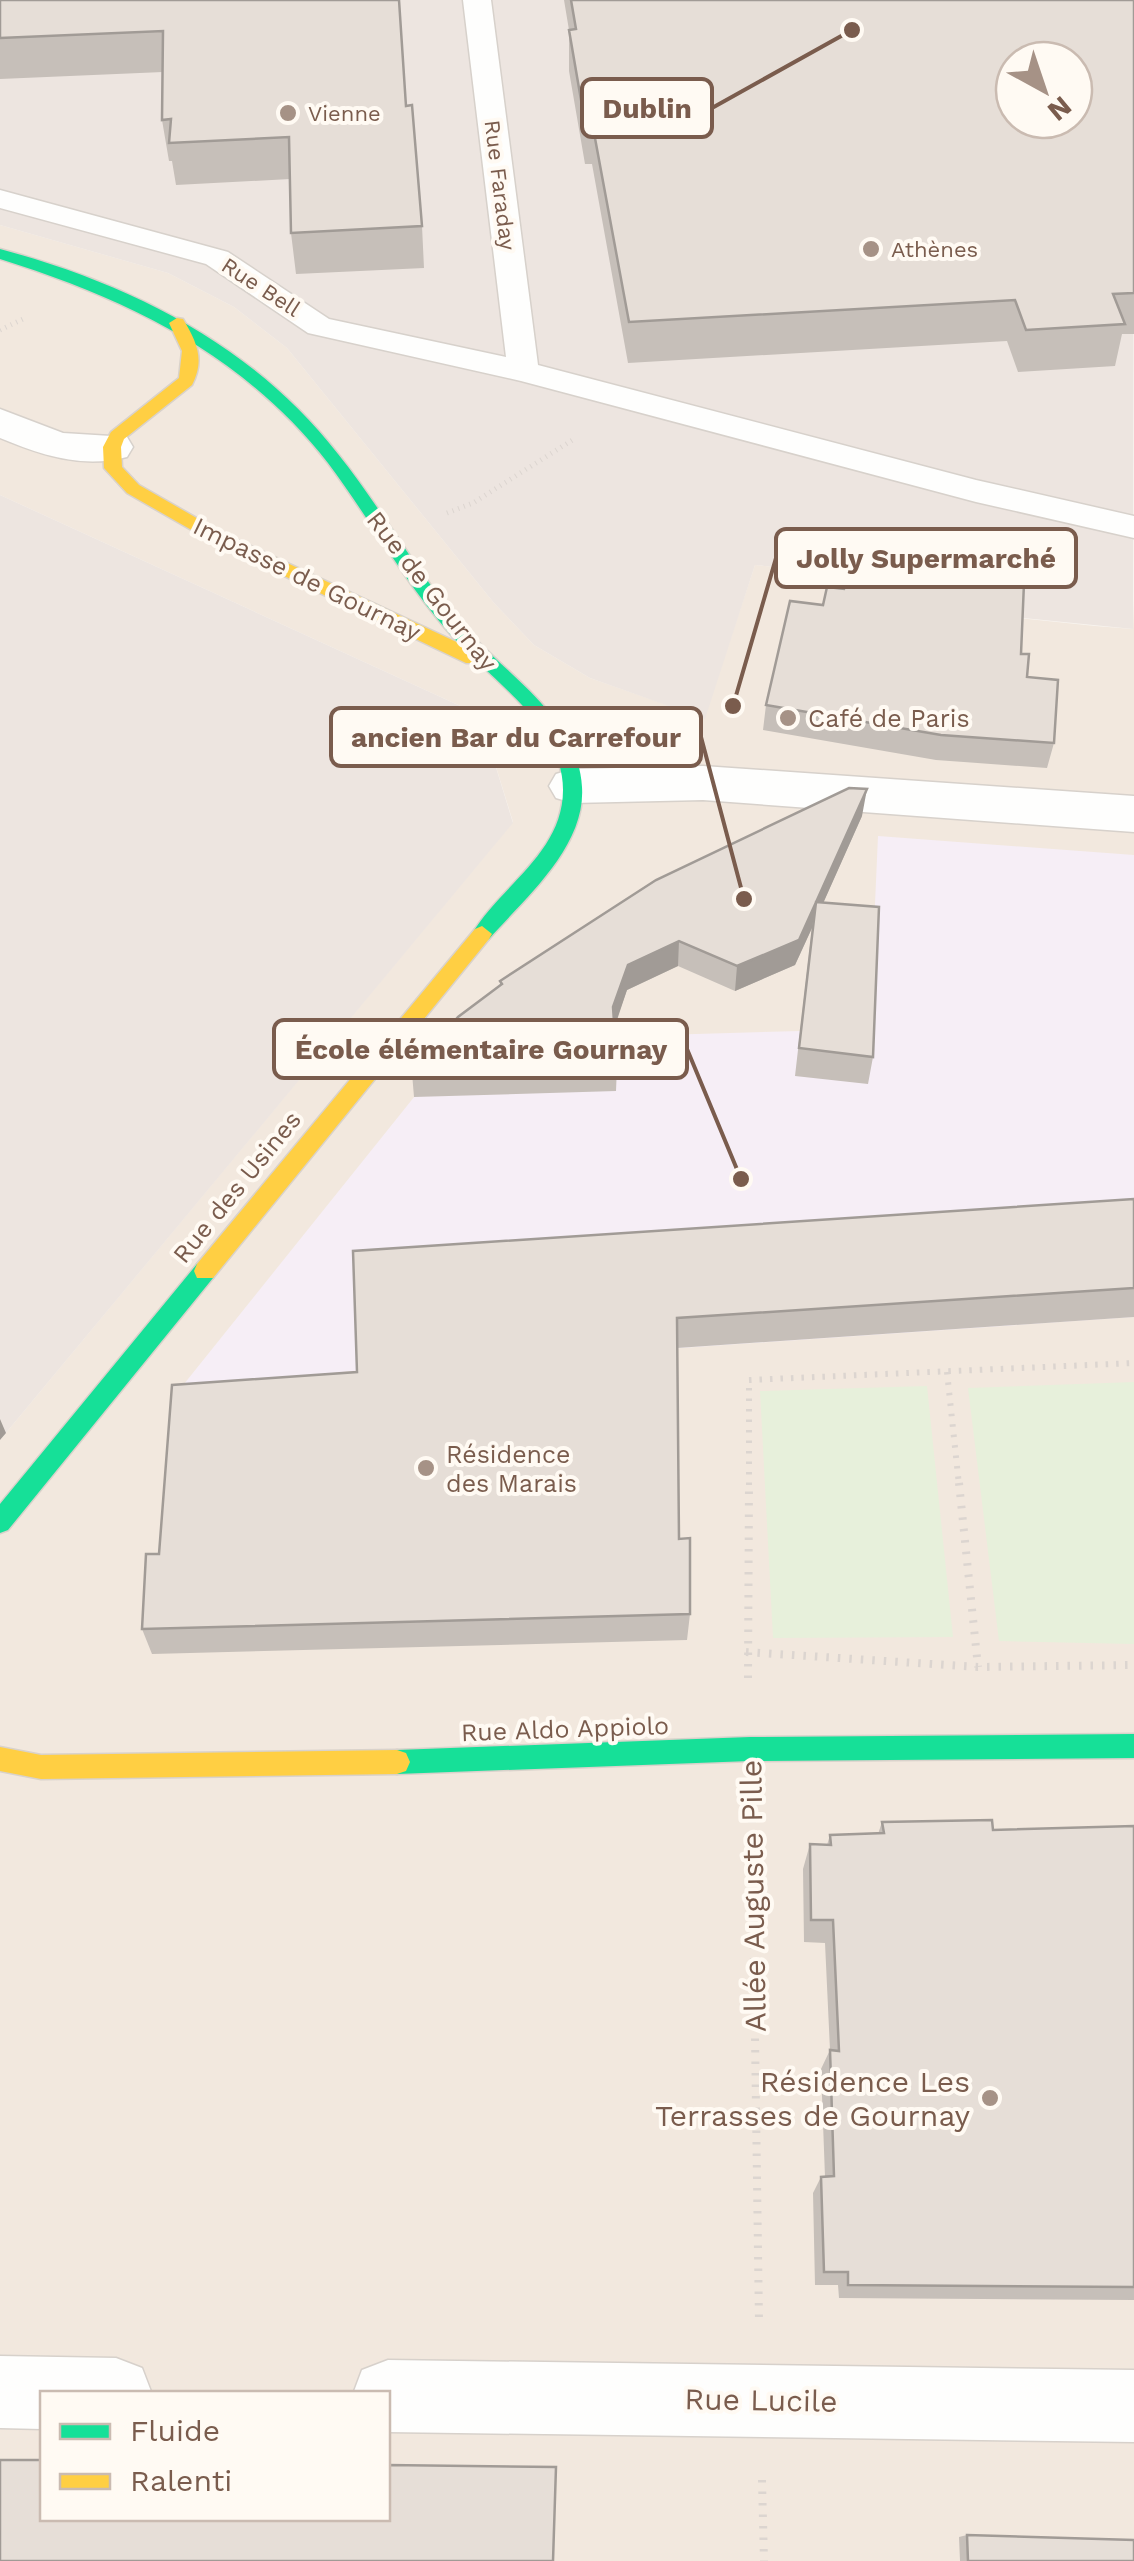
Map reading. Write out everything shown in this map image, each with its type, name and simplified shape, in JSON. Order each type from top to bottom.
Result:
[{"type":"street","name":"Rue de Gournay","points":[[0,254],[100,285],[177,323],[251,370],[292,410],[485,663],[532,708],[567,760],[573,786]]},
{"type":"street","points":[[0,422],[58,446],[112,447],[117,436],[186,381],[193,369],[190,343],[177,323]]},
{"type":"street","name":"Impasse de Gournay","points":[[112,447],[113,468],[133,489],[215,536],[485,663]]},
{"type":"street","points":[[573,786],[702,783],[1134,814]]},
{"type":"street","name":"Rue des Usines","points":[[0,1522],[550,852],[573,809],[573,786]]},
{"type":"street","name":"Rue Aldo Appiolo","points":[[0,1758],[41,1767],[73,1768],[491,1761],[750,1749],[1134,1746]]},
{"type":"street","points":[[0,2392],[40,2393]]},
{"type":"street","name":"Rue Lucile","points":[[390,2396],[1134,2406]]},
{"type":"lane","name":"Rue Faraday","points":[[477,0],[523,370]]},
{"type":"lane","name":"Rue Bell","points":[[0,199],[217,258],[319,326],[523,370],[976,491],[1134,527]]},
{"type":"path","points":[[444,514],[473,503],[634,400]]},
{"type":"path","points":[[978,1667],[947,1372],[1134,1363]]},
{"type":"path","name":"Allée Auguste Pille","points":[[764,2561],[746,1652],[748,1380],[947,1372]]},
{"type":"path","points":[[746,1652],[978,1667],[1134,1666]]},
{"type":"shaded area","points":[[0,0],[1134,0],[1133,629],[903,606],[905,579],[755,565],[705,719],[590,678],[534,645],[494,603],[287,348],[234,307],[168,273],[0,225]]},
{"type":"shaded area","points":[[0,225],[168,273],[234,307],[287,348],[494,603],[534,645],[590,678],[704,718],[755,565],[906,579],[904,606],[1095,626],[1133,629],[1134,600],[1134,2561],[0,2561],[0,1440],[513,822],[480,715],[0,495]]},
{"type":"shaded area","points":[[0,495],[480,715],[513,823],[0,1440]]},
{"type":"shaded area","points":[[878,836],[1134,855],[1134,1317],[361,1370],[180,1389],[459,1041],[800,1031],[869,1040]]},
{"type":"green space","points":[[1134,1382],[1134,1644],[999,1641],[968,1388]]},
{"type":"green space","points":[[927,1386],[953,1637],[773,1638],[760,1391]]},
{"type":"building","name":"Vienne","points":[[0,0],[399,0],[406,106],[412,105],[422,226],[291,233],[289,137],[169,143],[171,119],[162,120],[163,31],[0,38]]},
{"type":"building","name":"Athènes","points":[[571,0],[1134,0],[1134,293],[1113,294],[1125,324],[1026,330],[1015,300],[629,322],[592,122],[585,123],[569,30],[576,29]]},
{"type":"building","points":[[854,548],[910,553],[907,578],[1024,583],[1021,654],[1029,654],[1027,677],[1058,680],[1054,743],[941,735],[766,705],[790,601],[823,605],[827,587],[844,589]]},
{"type":"building","points":[[849,788],[867,789],[799,940],[737,966],[679,941],[628,965],[613,1007],[617,1066],[412,1073],[458,1017],[502,984],[500,981],[656,880]]},
{"type":"building","points":[[816,902],[879,907],[873,1057],[799,1048]]},
{"type":"building","points":[[1134,1199],[1134,1288],[677,1318],[679,1539],[690,1538],[690,1614],[142,1629],[146,1554],[159,1554],[172,1385],[357,1372],[353,1251]]},
{"type":"building","name":"Résidence Les Terrasses de Gournay","points":[[992,1820],[993,1830],[1134,1826],[1134,2287],[848,2285],[848,2272],[824,2272],[821,2177],[834,2176],[830,2050],[839,2051],[833,1920],[811,1920],[810,1844],[831,1845],[830,1835],[884,1833],[882,1822]]},
{"type":"building","points":[[0,2460],[40,2460],[40,2521],[390,2521],[390,2465],[556,2467],[553,2561],[0,2561]]},
{"type":"building","points":[[967,2535],[1134,2540],[1134,2561],[968,2561]]},
{"type":"traffic: fast","points":[[0,254],[131,301],[211,345],[249,372],[316,437],[454,627],[545,721],[569,764],[571,809],[553,849],[482,934]]},
{"type":"traffic: fast","points":[[0,1522],[205,1271]]},
{"type":"traffic: fast","points":[[397,1762],[750,1749],[1134,1746]]},
{"type":"traffic: slow","points":[[177,323],[190,351],[186,381],[117,436],[112,447],[113,468],[133,489],[215,536],[473,658]]},
{"type":"traffic: slow","points":[[205,1271],[482,934]]},
{"type":"traffic: slow","points":[[0,1759],[41,1767],[397,1762]]},
{"type":"place","name":"Dublin","points":[[852,30]]},
{"type":"place","name":"Vienne","points":[[288,113]]},
{"type":"place","name":"Athènes","points":[[871,249]]},
{"type":"place","name":"Jolly Supermarché","points":[[733,706]]},
{"type":"place","name":"Café de Paris","points":[[788,718]]},
{"type":"place","name":"ancien Bar du Carrefour","points":[[744,899]]},
{"type":"place","name":"École élémentaire Gournay","points":[[741,1179]]},
{"type":"place","name":"Résidence des Marais","points":[[426,1468]]},
{"type":"place","name":"Résidence Les Terrasses de Gournay","points":[[990,2098]]}]
